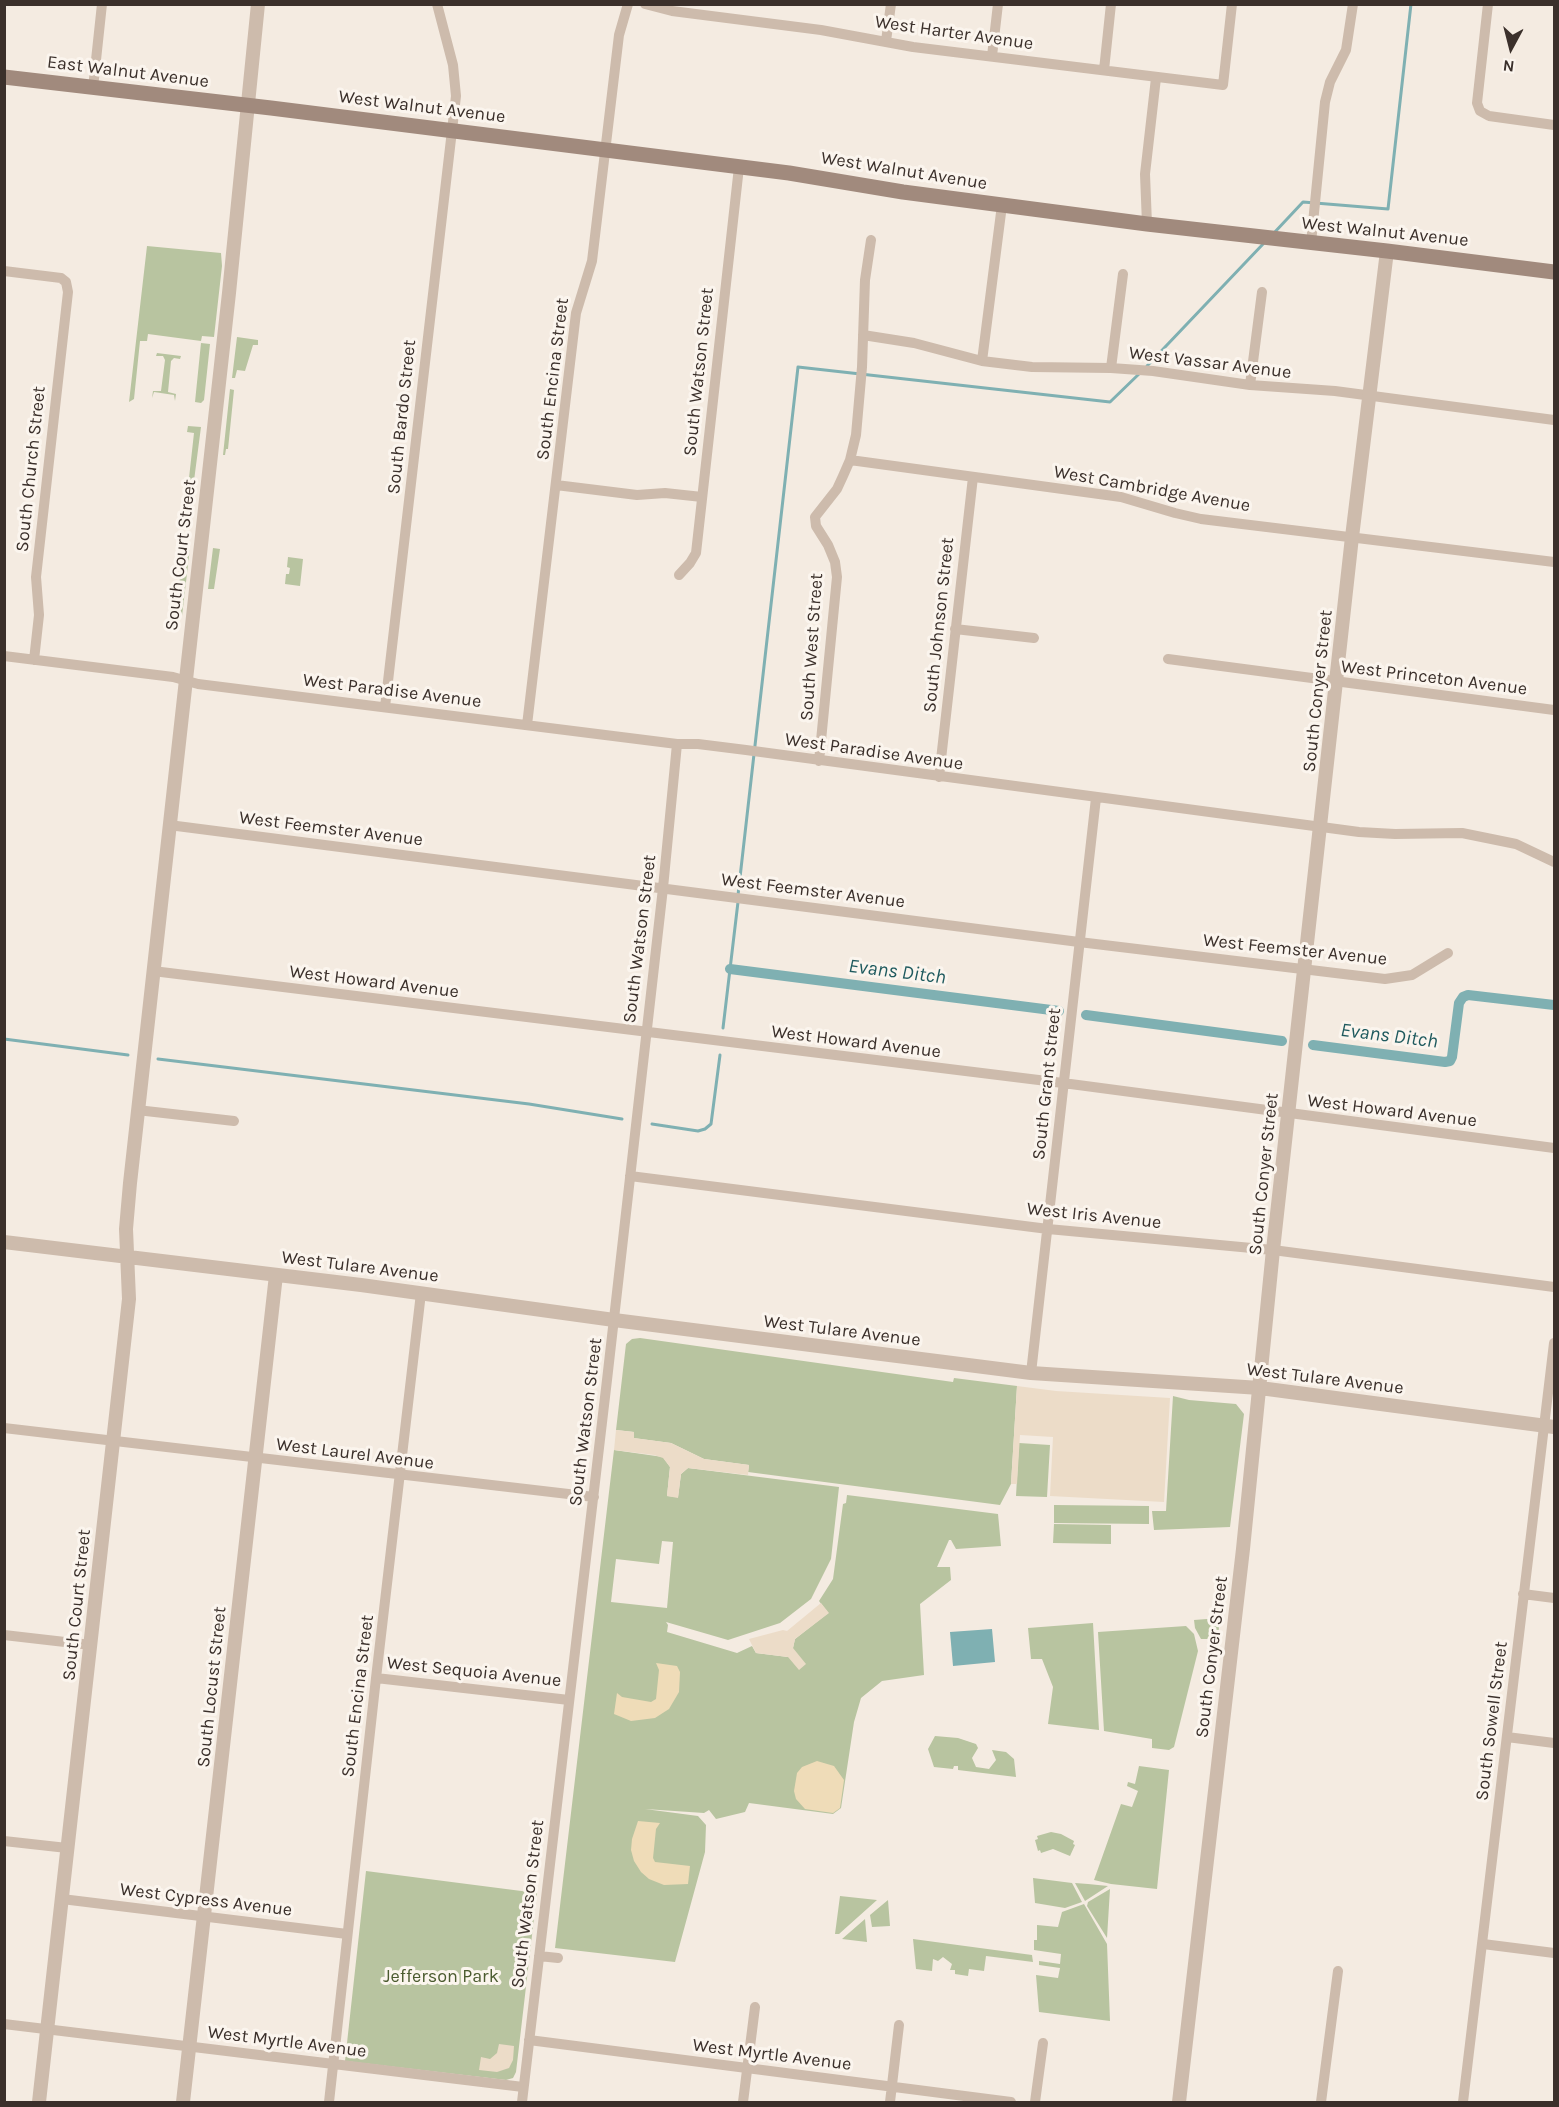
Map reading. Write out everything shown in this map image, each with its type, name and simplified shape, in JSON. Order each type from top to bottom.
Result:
[{"type":"main road","name":"East Walnut Avenue","points":[[4,77],[248,105]]},
{"type":"main road","name":"West Walnut Avenue","points":[[248,105],[739,167],[1002,206],[1387,250],[1554,272]]},
{"type":"street","points":[[93,88],[102,4]]},
{"type":"street","name":"South Court Street","points":[[39,2103],[129,1299],[126,1229],[137,1110],[229,292],[258,4]]},
{"type":"street","points":[[437,4],[453,65],[455,83],[452,130]]},
{"type":"street","name":"South Encina Street","points":[[527,725],[576,314],[592,261],[619,34],[628,4]]},
{"type":"street","name":"West Harter Avenue","points":[[645,4],[672,11],[821,30],[912,47],[1223,85],[1233,4]]},
{"type":"street","points":[[886,41],[891,4]]},
{"type":"street","points":[[992,56],[998,4]]},
{"type":"street","points":[[1104,70],[1111,4]]},
{"type":"street","points":[[1311,243],[1325,102],[1330,82],[1346,50],[1353,4]]},
{"type":"street","points":[[1488,4],[1477,103],[1480,111],[1489,116],[1554,125]]},
{"type":"street","points":[[1147,224],[1144,174],[1156,78]]},
{"type":"street","name":"South Bardo Street","points":[[385,707],[452,130]]},
{"type":"street","name":"South Watson Street","points":[[679,575],[696,553],[739,167]]},
{"type":"street","points":[[982,361],[1002,206]]},
{"type":"street","name":"South West Street","points":[[819,761],[837,583],[835,562],[816,526],[815,517],[837,489],[850,460],[856,435],[866,280],[871,240]]},
{"type":"street","name":"South Conyer Street","points":[[1179,2103],[1260,1388],[1273,1250],[1306,970],[1352,537],[1387,250]]},
{"type":"street","name":"South Church Street","points":[[4,271],[61,278],[66,282],[68,292],[36,578],[39,615],[34,660]]},
{"type":"street","points":[[1111,368],[1123,274]]},
{"type":"street","points":[[1250,385],[1262,292]]},
{"type":"street","name":"West Vassar Avenue","points":[[863,335],[914,343],[982,361],[1032,367],[1153,371],[1250,385],[1370,396],[1554,420]]},
{"type":"street","name":"West Cambridge Avenue","points":[[850,460],[1121,497],[1200,519],[1554,562]]},
{"type":"street","name":"South Johnson Street","points":[[939,777],[973,477]]},
{"type":"street","points":[[556,485],[638,495],[665,493],[702,497]]},
{"type":"street","points":[[955,629],[1034,638]]},
{"type":"street","name":"West Paradise Avenue","points":[[4,656],[172,677],[198,684],[677,744],[698,744],[1359,832],[1462,833],[1516,844],[1554,862]]},
{"type":"street","name":"West Princeton Avenue","points":[[1168,659],[1554,710]]},
{"type":"street","name":"South Watson Street","points":[[522,2103],[594,1497],[663,888],[677,744]]},
{"type":"street","name":"South Grant Street","points":[[1031,1373],[1095,798]]},
{"type":"street","name":"West Feemster Avenue","points":[[169,825],[1384,979],[1412,975],[1448,953]]},
{"type":"street","name":"West Howard Avenue","points":[[153,971],[1063,1083],[1554,1148]]},
{"type":"street","points":[[137,1110],[234,1122]]},
{"type":"street","name":"West Iris Avenue","points":[[630,1176],[1048,1229],[1273,1250],[1554,1287]]},
{"type":"street","name":"West Tulare Avenue","points":[[4,1242],[422,1293],[1031,1373],[1260,1388],[1550,1426]]},
{"type":"street","name":"South Locust Street","points":[[183,2103],[276,1275]]},
{"type":"street","name":"South Encina Street","points":[[329,2103],[422,1293]]},
{"type":"street","name":"South Sowell Street","points":[[1463,2103],[1523,1594],[1550,1426],[1554,1343]]},
{"type":"street","name":"West Laurel Avenue","points":[[4,1428],[594,1497]]},
{"type":"street","points":[[1523,1594],[1554,1598]]},
{"type":"street","points":[[4,1635],[91,1645]]},
{"type":"street","name":"West Sequoia Avenue","points":[[376,1678],[569,1700]]},
{"type":"street","points":[[1507,1737],[1554,1743]]},
{"type":"street","points":[[4,1841],[68,1848]]},
{"type":"street","name":"West Cypress Avenue","points":[[62,1899],[347,1934]]},
{"type":"street","points":[[1483,1944],[1554,1953]]},
{"type":"street","points":[[538,1956],[558,1958]]},
{"type":"street","points":[[1321,2103],[1338,1971]]},
{"type":"street","points":[[743,2103],[755,2007]]},
{"type":"street","name":"West Myrtle Avenue","points":[[4,2024],[523,2087]]},
{"type":"street","points":[[890,2103],[899,2025]]},
{"type":"street","name":"West Myrtle Avenue","points":[[529,2040],[1011,2103]]},
{"type":"street","points":[[1035,2103],[1043,2043]]},
{"type":"green space","points":[[147,246],[221,253],[222,266],[214,337],[202,336],[201,341],[148,334],[147,341],[140,341],[134,399],[129,402]]},
{"type":"green space","points":[[237,337],[258,340],[258,345],[253,345],[245,371],[237,370],[235,378],[232,378]]},
{"type":"green space","points":[[201,343],[210,344],[204,400],[201,403],[195,402]]},
{"type":"green space","points":[[157,353],[181,356],[180,359],[174,358],[171,361],[168,392],[176,394],[175,401],[174,395],[154,392],[152,398],[153,391],[161,391],[165,360],[163,356],[156,356]]},
{"type":"green space","points":[[230,389],[234,390],[228,449],[223,455]]},
{"type":"green space","points":[[188,426],[201,427],[192,496],[187,496],[194,433],[187,432]]},
{"type":"green space","points":[[190,548],[182,616],[177,598],[183,556]]},
{"type":"green space","points":[[213,548],[220,549],[214,589],[208,589]]},
{"type":"green space","points":[[288,557],[303,559],[300,586],[285,584],[286,574],[289,574],[290,568],[287,567]]},
{"type":"green space","points":[[640,1338],[953,1382],[954,1378],[1017,1386],[1011,1484],[1000,1505],[748,1472],[749,1465],[704,1459],[671,1443],[633,1438],[634,1432],[616,1430],[626,1344],[632,1339]]},
{"type":"green space","points":[[1173,1396],[1189,1400],[1236,1404],[1244,1414],[1230,1527],[1154,1530],[1152,1511],[1166,1511]]},
{"type":"green space","points":[[1019,1443],[1050,1445],[1047,1497],[1016,1496]]},
{"type":"green space","points":[[614,1450],[663,1457],[670,1467],[667,1496],[678,1497],[681,1474],[688,1468],[839,1487],[831,1559],[811,1599],[780,1623],[728,1640],[666,1622],[667,1632],[737,1653],[752,1646],[756,1653],[788,1657],[795,1639],[828,1613],[819,1601],[833,1579],[843,1504],[846,1503],[847,1495],[998,1514],[1001,1546],[956,1549],[949,1540],[937,1567],[950,1567],[951,1580],[920,1604],[924,1675],[882,1681],[861,1698],[854,1722],[841,1808],[833,1814],[749,1803],[745,1812],[716,1819],[709,1810],[704,1813],[645,1809],[698,1816],[706,1825],[705,1852],[675,1962],[555,1948]],"holes":[[[662,1541],[673,1542],[667,1608],[611,1602],[616,1559],[659,1564]]]},
{"type":"green space","points":[[1054,1505],[1149,1506],[1149,1524],[1054,1523]]},
{"type":"green space","points":[[1054,1524],[1111,1525],[1111,1544],[1053,1543]]},
{"type":"green space","points":[[1220,1618],[1218,1636],[1201,1639],[1195,1628],[1194,1620]]},
{"type":"green space","points":[[1093,1623],[1099,1730],[1048,1724],[1053,1687],[1042,1659],[1031,1659],[1028,1628]]},
{"type":"green space","points":[[1186,1626],[1194,1634],[1198,1651],[1174,1747],[1169,1750],[1152,1748],[1152,1739],[1104,1731],[1098,1632]]},
{"type":"green space","points":[[935,1736],[958,1738],[976,1744],[978,1748],[972,1758],[976,1767],[989,1769],[996,1760],[992,1750],[1006,1752],[1014,1759],[1016,1777],[958,1770],[958,1766],[954,1766],[953,1769],[934,1767],[928,1749]]},
{"type":"green space","points":[[1139,1766],[1169,1770],[1157,1889],[1094,1880],[1121,1804],[1132,1807],[1138,1791],[1127,1786],[1128,1782],[1135,1784]]},
{"type":"green space","points":[[1051,1832],[1074,1841],[1075,1845],[1070,1856],[1053,1849],[1041,1853],[1040,1850],[1038,1851],[1035,1840],[1038,1839],[1037,1836]]},
{"type":"green space","name":"Jefferson Park","points":[[366,1871],[537,1893],[516,2072],[513,2078],[506,2080],[345,2061]]},
{"type":"green space","points":[[1033,1878],[1072,1883],[1082,1902],[1065,1908],[1035,1903]]},
{"type":"green space","points":[[1075,1883],[1088,1884],[1108,1886],[1085,1901]]},
{"type":"green space","points":[[1110,1889],[1107,1938],[1087,1906],[1088,1902]]},
{"type":"green space","points":[[840,1896],[877,1900],[839,1934],[835,1934]]},
{"type":"green space","points":[[888,1900],[890,1926],[872,1927],[870,1915]]},
{"type":"green space","points":[[1084,1904],[1107,1944],[1110,2021],[1039,2012],[1036,1975],[1058,1978],[1060,1968],[1039,1965],[1039,1961],[1060,1964],[1061,1954],[1034,1950],[1037,1925],[1058,1927],[1062,1912]]},
{"type":"green space","points":[[865,1919],[867,1942],[842,1939]]},
{"type":"green space","points":[[913,1939],[1032,1955],[1033,1962],[986,1956],[984,1971],[969,1969],[968,1976],[955,1974],[955,1970],[950,1970],[952,1964],[943,1957],[938,1961],[933,1959],[932,1971],[916,1969]]},
{"type":"sand","points":[[656,1663],[677,1666],[680,1672],[679,1692],[669,1709],[655,1718],[631,1721],[614,1714],[617,1693],[622,1697],[651,1702],[656,1699],[659,1670]]},
{"type":"sand","points":[[817,1761],[834,1766],[844,1780],[840,1808],[833,1813],[805,1809],[796,1799],[794,1791],[797,1773],[802,1767]]},
{"type":"sand","points":[[638,1821],[660,1823],[656,1829],[653,1858],[655,1862],[690,1866],[688,1884],[664,1885],[649,1879],[641,1872],[634,1861],[631,1850]]},
{"type":"shaded area","points":[[1017,1386],[1056,1391],[1170,1398],[1164,1502],[1050,1496],[1053,1437],[1020,1435],[1017,1484],[1011,1484]]},
{"type":"shaded area","points":[[616,1430],[634,1432],[634,1438],[671,1443],[704,1459],[749,1465],[748,1475],[688,1468],[681,1474],[678,1498],[667,1496],[670,1467],[663,1458],[654,1455],[614,1450]]},
{"type":"shaded area","points":[[821,1603],[829,1613],[795,1639],[793,1648],[806,1664],[799,1670],[788,1657],[756,1653],[749,1639],[783,1630],[787,1631]]},
{"type":"shaded area","points":[[499,2044],[514,2046],[513,2060],[509,2068],[497,2072],[479,2070],[481,2057],[490,2059],[497,2053]]},
{"type":"water","points":[[992,1629],[995,1662],[953,1666],[950,1632]]},
{"type":"waterway","points":[[1273,234],[1303,202],[1388,209],[1411,4]]},
{"type":"waterway","points":[[1147,366],[1264,243]]},
{"type":"waterway","points":[[738,895],[798,367],[1110,402],[1140,373]]},
{"type":"waterway","points":[[723,1028],[738,902]]},
{"type":"waterway","name":"Evans Ditch","points":[[730,969],[1059,1011]]},
{"type":"waterway","name":"Evans Ditch","points":[[1313,1045],[1445,1062],[1450,1061],[1452,1057],[1459,1003],[1463,997],[1468,995],[1554,1005]]},
{"type":"waterway","name":"Evans Ditch","points":[[1086,1015],[1282,1041]]},
{"type":"waterway","points":[[4,1039],[128,1055]]},
{"type":"waterway","points":[[652,1124],[698,1131],[711,1124],[720,1055]]},
{"type":"waterway","points":[[158,1059],[529,1104],[622,1119]]}]
